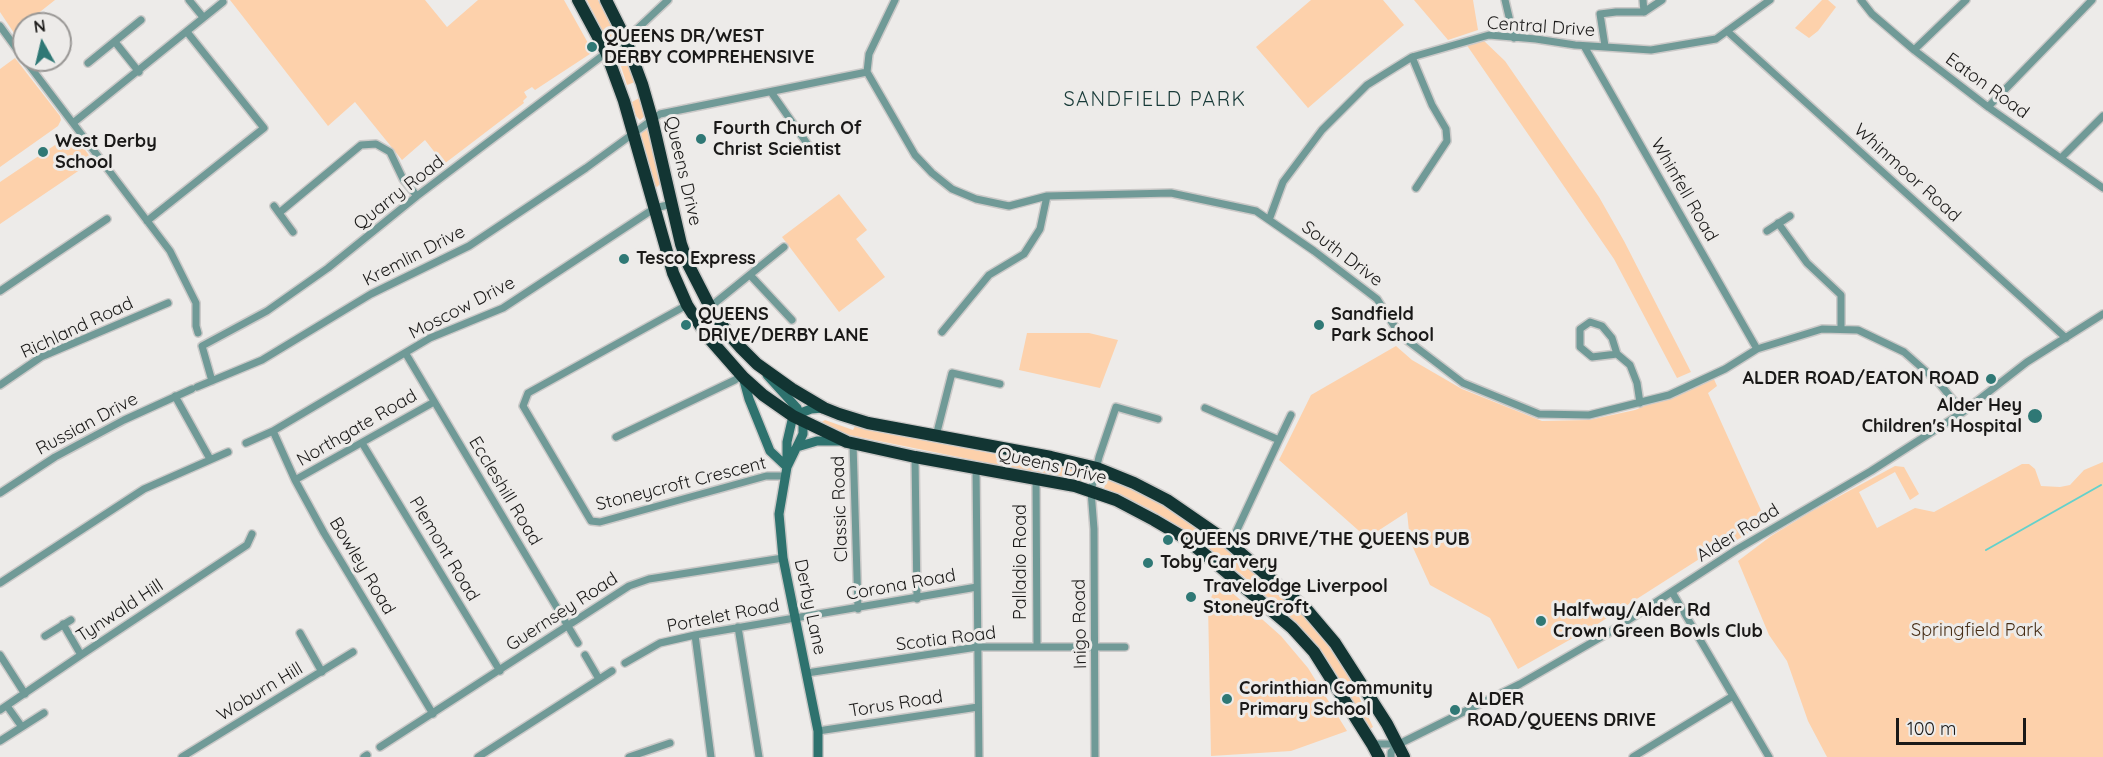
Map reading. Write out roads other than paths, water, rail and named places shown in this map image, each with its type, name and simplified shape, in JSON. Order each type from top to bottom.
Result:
[{"type":"highway","name":"Queens Drive","points":[[578,0],[606,52],[626,105],[673,273],[687,305],[707,336],[742,376],[763,395],[799,417],[850,442],[1091,491],[1137,510],[1183,537],[1265,603],[1314,652],[1379,757]]},
{"type":"highway","name":"Queens Drive","points":[[606,0],[625,38],[642,84],[687,264],[726,331],[757,364],[824,408],[868,423],[1051,457],[1097,468],[1167,500],[1228,542],[1307,610],[1322,626],[1399,744],[1404,757]]},
{"type":"street","points":[[189,0],[203,17]]},
{"type":"street","name":"Quarry Road","points":[[212,381],[202,346],[267,311],[328,268],[417,196],[625,38],[668,0]]},
{"type":"street","points":[[867,72],[869,54],[895,0]]},
{"type":"street","points":[[1505,0],[1514,38]]},
{"type":"street","points":[[1643,0],[1644,12]]},
{"type":"street","points":[[1605,46],[1600,14],[1644,12],[1662,0]]},
{"type":"street","name":"Central Drive","points":[[1269,220],[1283,182],[1322,130],[1367,85],[1412,57],[1489,35],[1584,46],[1651,50],[1716,39],[1770,0]]},
{"type":"street","name":"Eaton Road","points":[[1861,0],[1872,14],[1914,51],[1988,107],[2103,188]]},
{"type":"street","points":[[1914,51],[1966,0]]},
{"type":"street","points":[[1988,107],[2092,0]]},
{"type":"street","points":[[73,123],[139,72],[222,2]]},
{"type":"street","points":[[88,63],[141,21]]},
{"type":"street","points":[[0,26],[12,42]]},
{"type":"street","name":"Whinmoor Road","points":[[1727,31],[2066,338]]},
{"type":"street","points":[[147,221],[264,128],[188,32]]},
{"type":"street","points":[[115,42],[139,72]]},
{"type":"street","name":"Whinfell Road","points":[[1584,46],[1757,349]]},
{"type":"street","points":[[1412,57],[1432,105],[1446,129],[1447,141],[1416,188]]},
{"type":"street","points":[[34,72],[170,251],[193,294],[196,303],[198,333]]},
{"type":"street","name":"Kremlin Drive","points":[[194,388],[262,360],[371,294],[469,246],[578,174],[660,114],[867,72]]},
{"type":"street","name":"South Drive","points":[[867,72],[915,155],[952,189],[976,199],[1009,206],[1047,196],[1171,193],[1256,211],[1377,299],[1400,335],[1463,383],[1539,414],[1590,415],[1669,395],[1725,369],[1757,349],[1822,329],[1858,330],[1904,352],[1939,383],[1963,412]]},
{"type":"street","points":[[771,92],[813,152]]},
{"type":"street","points":[[2061,158],[2103,116]]},
{"type":"street","points":[[279,213],[354,150],[369,144],[383,147],[390,152],[403,179],[417,196]]},
{"type":"street","points":[[942,332],[989,275],[1024,254],[1040,229],[1047,196]]},
{"type":"street","points":[[655,208],[672,204]]},
{"type":"street","points":[[274,206],[293,232]]},
{"type":"street","name":"Moscow Drive","points":[[246,443],[273,431],[449,329],[503,308],[655,208]]},
{"type":"street","points":[[1767,231],[1790,216]]},
{"type":"street","points":[[0,291],[107,219]]},
{"type":"street","points":[[1778,224],[1807,263],[1841,294],[1841,329]]},
{"type":"street","points":[[710,307],[784,247]]},
{"type":"street","points":[[750,274],[792,320]]},
{"type":"street","name":"Richland Road","points":[[0,385],[41,357],[168,303]]},
{"type":"street","name":"Stoneycroft Crescent","points":[[687,305],[528,393],[523,406],[591,522],[600,522],[786,469]]},
{"type":"street","name":"Alder Road","points":[[1372,744],[1399,744],[1520,684],[1610,632],[1736,550],[1871,471],[1963,412],[2027,362],[2103,314]]},
{"type":"street","points":[[1617,354],[1592,357],[1580,347],[1580,329],[1590,322],[1602,326],[1612,338],[1617,354],[1630,365],[1640,403]]},
{"type":"street","name":"Eccleshill Road","points":[[406,354],[578,643]]},
{"type":"street","points":[[757,364],[799,417]]},
{"type":"street","points":[[936,436],[952,373],[1000,384]]},
{"type":"street","points":[[615,437],[742,376]]},
{"type":"street","name":"Queens Drive","points":[[742,376],[770,451],[786,469]]},
{"type":"street","name":"Russian Drive","points":[[0,493],[55,457],[124,420],[194,388]]},
{"type":"street","points":[[175,396],[210,459]]},
{"type":"street","name":"Northgate Road","points":[[295,480],[434,402]]},
{"type":"street","points":[[1091,491],[1116,407],[1158,419]]},
{"type":"street","name":"Queens Drive","points":[[799,417],[824,408]]},
{"type":"street","points":[[1205,408],[1280,440]]},
{"type":"street","points":[[1228,542],[1236,532],[1291,416]]},
{"type":"street","name":"Derby Lane","points":[[786,469],[802,434],[799,417]]},
{"type":"street","name":"Derby Lane","points":[[799,417],[787,442],[786,469],[779,514],[783,558],[818,731],[818,757]]},
{"type":"street","name":"Bowley Road","points":[[273,431],[295,480],[336,553],[433,714]]},
{"type":"street","points":[[797,447],[817,441],[850,442]]},
{"type":"street","name":"Classic Road","points":[[850,442],[858,609]]},
{"type":"street","name":"Plemont Road","points":[[362,443],[500,671]]},
{"type":"street","points":[[0,583],[144,489],[228,452]]},
{"type":"street","points":[[915,457],[917,599]]},
{"type":"street","points":[[976,467],[976,647],[979,757]]},
{"type":"street","name":"Palladio Road","points":[[1036,478],[1037,646]]},
{"type":"street","name":"Inigo Road","points":[[1091,491],[1094,517],[1095,757]]},
{"type":"street","name":"Tynwald Hill","points":[[3,708],[247,545],[252,534]]},
{"type":"street","name":"Guernsey Road","points":[[380,747],[629,586],[649,579],[783,558]]},
{"type":"street","name":"Corona Road","points":[[795,618],[977,587]]},
{"type":"street","points":[[1672,592],[1769,757]]},
{"type":"street","name":"Portelet Road","points":[[625,663],[660,644],[695,635],[795,618]]},
{"type":"street","points":[[45,636],[71,620]]},
{"type":"street","points":[[63,624],[81,655]]},
{"type":"street","points":[[738,627],[759,757]]},
{"type":"street","points":[[300,633],[322,672]]},
{"type":"street","points":[[695,635],[711,757]]},
{"type":"street","name":"Scotia Road","points":[[807,673],[976,647],[1125,647]]},
{"type":"street","name":"Woburn Hill","points":[[182,757],[353,652]]},
{"type":"street","points":[[0,655],[25,694]]},
{"type":"street","points":[[585,655],[599,679]]},
{"type":"street","points":[[478,757],[612,671]]},
{"type":"street","points":[[1633,757],[1733,696]]},
{"type":"street","name":"Torus Road","points":[[818,731],[978,707]]},
{"type":"street","points":[[3,708],[22,727]]},
{"type":"street","points":[[0,741],[44,712]]},
{"type":"street","points":[[629,757],[670,742]]},
{"type":"street","points":[[1391,757],[1391,752],[1399,744]]},
{"type":"waterway","points":[[1986,550],[2101,485]]},
{"type":"place","name":"QUEENS DR/WEST DERBY COMPREHENSIVE","points":[[592,47]]},
{"type":"place","name":"Fourth Church Of Christ Scientist","points":[[701,139]]},
{"type":"place","name":"West Derby School","points":[[43,152]]},
{"type":"place","name":"Tesco Express","points":[[624,259]]},
{"type":"place","name":"QUEENS DRIVE/DERBY LANE","points":[[686,325]]},
{"type":"place","name":"Sandfield Park School","points":[[1319,325]]},
{"type":"place","name":"ALDER ROAD/EATON ROAD","points":[[1991,379]]},
{"type":"place","name":"Alder Hey Children's Hospital","points":[[2035,416]]},
{"type":"place","name":"QUEENS DRIVE/THE QUEENS PUB","points":[[1168,540]]},
{"type":"place","name":"Toby Carvery","points":[[1148,563]]},
{"type":"place","name":"Travelodge Liverpool StoneyCroft","points":[[1191,597]]},
{"type":"place","name":"Halfway/Alder Rd Crown Green Bowls Club","points":[[1541,621]]},
{"type":"place","name":"Corinthian Community Primary School","points":[[1227,699]]},
{"type":"place","name":"ALDER ROAD/QUEENS DRIVE","points":[[1455,710]]},
{"type":"district","name":"SANDFIELD PARK","points":[[1155,100]]},
{"type":"park label","name":"Springfield Park","points":[[1977,631]]}]
